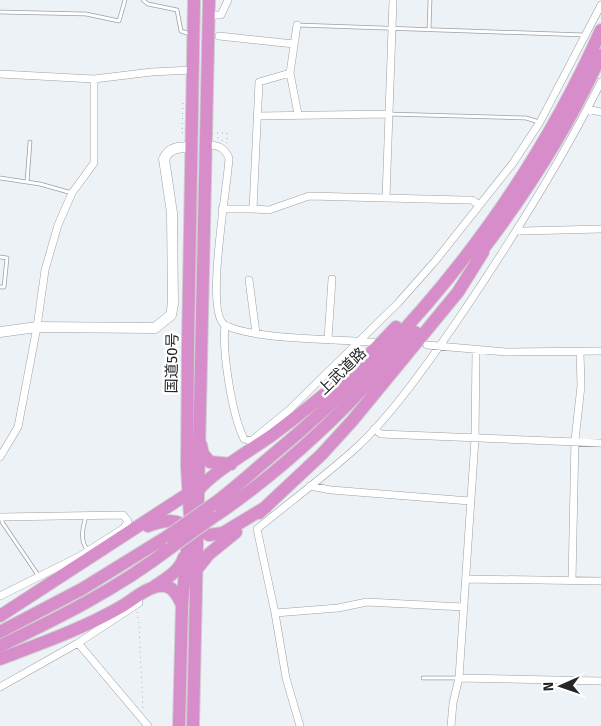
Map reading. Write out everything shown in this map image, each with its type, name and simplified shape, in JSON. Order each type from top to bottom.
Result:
[{"type":"highway","name":"国道50号","points":[[194,0],[187,467],[194,490]]},
{"type":"highway","name":"国道50号","points":[[179,726],[182,605],[192,532],[194,490],[200,440],[212,141],[209,0]]},
{"type":"highway","name":"上武道路","points":[[0,632],[82,589],[168,536],[212,505],[310,424],[402,334],[456,271],[501,206],[559,112],[601,30]]},
{"type":"highway","name":"上武道路","points":[[0,646],[64,615],[151,563],[285,464],[348,406],[434,310],[492,237],[554,144],[601,55]]},
{"type":"highway","points":[[0,616],[91,553],[123,536],[194,490],[276,432],[322,395],[390,334],[452,268],[501,206]]},
{"type":"highway","points":[[197,569],[209,554],[266,507],[322,454],[400,364],[458,292],[492,237]]},
{"type":"highway","points":[[200,440],[203,454],[210,462],[231,464]]},
{"type":"highway","points":[[123,536],[128,537],[166,520],[179,523],[192,532],[210,535],[219,534],[266,507]]},
{"type":"highway","name":"国道50号","points":[[192,532],[197,569],[193,726]]},
{"type":"highway","points":[[0,659],[90,623],[136,602],[174,574],[182,564],[192,532]]},
{"type":"highway","points":[[154,587],[166,586],[170,588],[180,598],[182,605]]},
{"type":"street","points":[[209,15],[221,15],[228,0]]},
{"type":"street","points":[[386,198],[393,0]]},
{"type":"street","points":[[224,325],[223,339],[237,420],[244,439],[248,442],[283,416],[359,341],[429,267],[513,163],[540,122],[601,5]]},
{"type":"street","points":[[297,25],[290,73],[298,114]]},
{"type":"street","points":[[219,36],[294,44]]},
{"type":"street","points":[[0,74],[94,79],[152,72],[192,70]]},
{"type":"street","points":[[253,209],[259,82],[290,73]]},
{"type":"street","points":[[0,458],[18,427],[37,327],[45,270],[58,225],[72,193],[94,163],[94,79]]},
{"type":"street","points":[[300,726],[286,678],[275,613],[256,531],[356,448],[374,429],[439,347],[518,229],[557,165],[601,82]]},
{"type":"street","points":[[587,109],[601,112]]},
{"type":"street","points":[[257,116],[389,114]]},
{"type":"street","points":[[212,141],[226,151],[229,158],[222,209],[216,308],[219,319],[224,325],[256,333],[372,342]]},
{"type":"street","points":[[0,332],[37,327],[154,328],[171,315],[174,279],[172,213],[164,159],[170,150],[177,147],[192,147]]},
{"type":"street","points":[[222,209],[269,210],[309,196],[472,200],[478,204]]},
{"type":"street","points":[[518,229],[523,231],[601,230]]},
{"type":"street","points":[[328,339],[332,279]]},
{"type":"street","points":[[249,280],[256,333]]},
{"type":"street","points":[[426,345],[506,352],[601,351]]},
{"type":"street","points":[[451,726],[453,703],[459,678],[466,579],[475,439],[476,350]]},
{"type":"street","points":[[572,580],[575,440],[580,406],[580,352]]},
{"type":"street","points":[[374,429],[381,434],[475,439],[575,440],[601,443]]},
{"type":"street","points":[[310,486],[331,490],[470,501]]},
{"type":"street","points":[[0,596],[91,553],[124,528],[128,521],[123,515],[1,517]]},
{"type":"street","points":[[466,579],[601,581]]},
{"type":"street","points":[[0,687],[78,644],[136,602]]},
{"type":"street","points":[[275,613],[338,608],[367,602],[463,607]]},
{"type":"street","points":[[78,644],[148,726]]},
{"type":"street","points":[[459,678],[601,681]]},
{"type":"lane","points":[[0,12],[86,14],[119,21],[125,0]]},
{"type":"lane","points":[[144,0],[148,4],[177,10],[181,31],[184,34],[194,34]]},
{"type":"lane","points":[[429,30],[430,0]]},
{"type":"lane","points":[[297,25],[578,34],[586,36]]},
{"type":"lane","points":[[389,114],[526,118],[540,122]]},
{"type":"lane","points":[[27,182],[30,142]]},
{"type":"lane","points":[[0,178],[27,182],[72,193]]},
{"type":"lane","points":[[0,257],[7,258],[4,288],[0,287]]},
{"type":"lane","points":[[86,515],[82,541],[91,553]]},
{"type":"lane","points":[[1,517],[2,522],[39,578]]},
{"type":"lane","points":[[423,678],[459,678]]},
{"type":"path","points":[[183,103],[182,133],[227,133],[227,143],[212,141]]},
{"type":"path","points":[[136,602],[139,623],[143,710],[141,718]]}]
